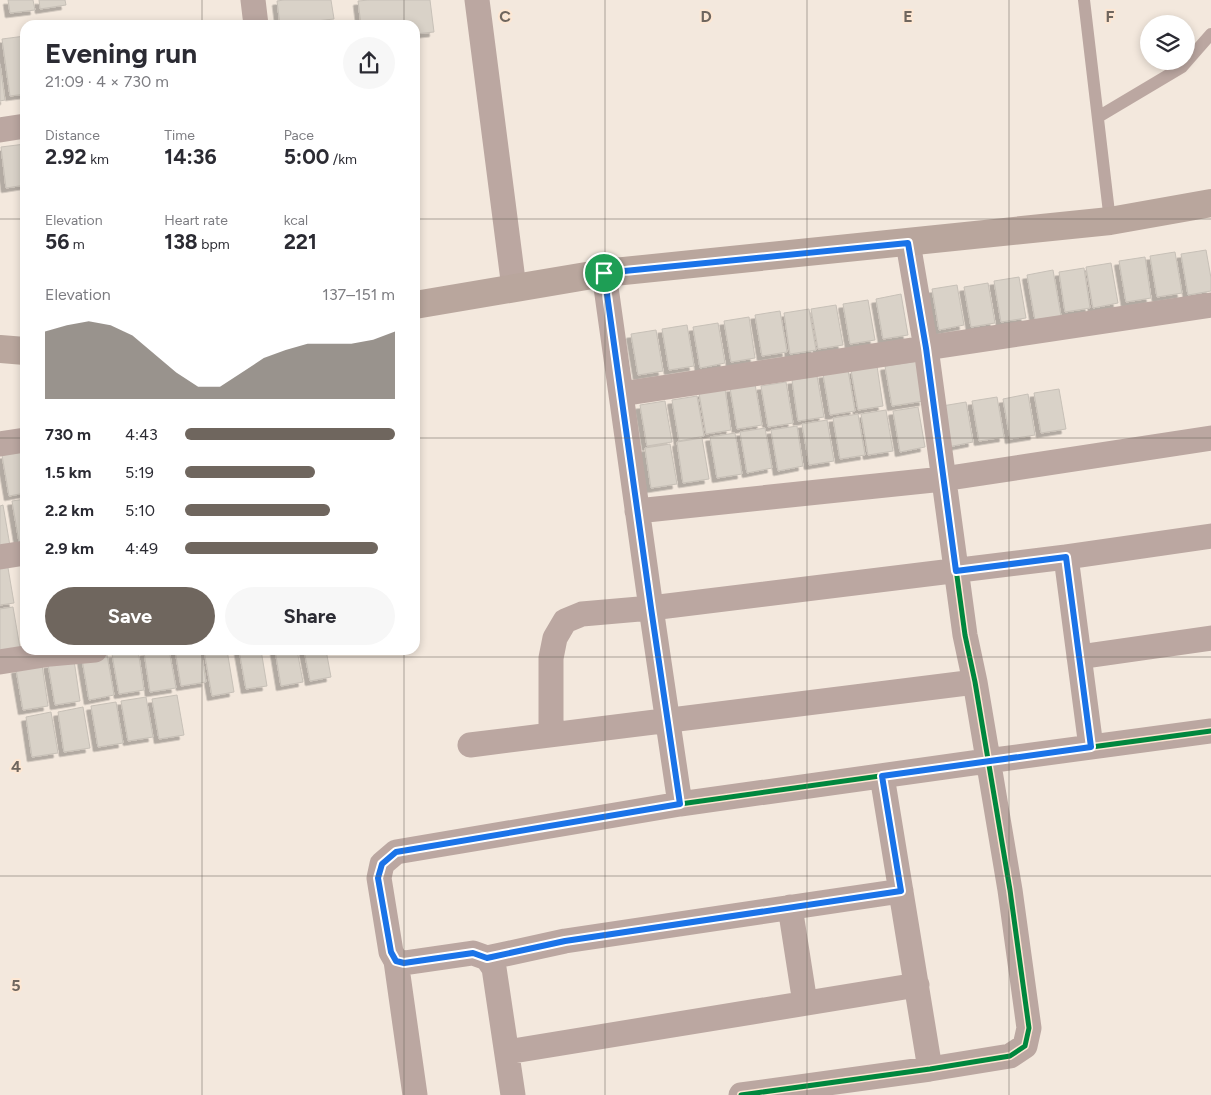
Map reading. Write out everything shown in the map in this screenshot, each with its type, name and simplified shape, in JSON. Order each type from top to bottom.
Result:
[{"type":"street","points":[[253,0],[255,20]]},
{"type":"street","points":[[477,0],[514,288]]},
{"type":"street","points":[[0,130],[20,127]]},
{"type":"street","points":[[420,304],[604,273],[1110,221],[1211,203]]},
{"type":"street","points":[[741,1095],[793,1091],[1010,1056],[1025,1046],[1029,1028],[1010,890],[975,682],[965,635],[926,348],[908,243]]},
{"type":"street","points":[[604,273],[680,804]]},
{"type":"street","points":[[621,394],[1211,305]]},
{"type":"street","points":[[0,349],[20,350]]},
{"type":"street","points":[[637,512],[943,479],[1211,438]]},
{"type":"street","points":[[0,444],[20,441]]},
{"type":"street","points":[[551,734],[551,658],[555,638],[566,622],[582,614],[651,608],[956,571],[1211,536]]},
{"type":"street","points":[[0,557],[20,554]]},
{"type":"street","points":[[1066,557],[1091,747]]},
{"type":"street","points":[[1079,657],[1211,638]]},
{"type":"street","points":[[0,662],[34,655]]},
{"type":"street","points":[[470,745],[975,682]]},
{"type":"street","points":[[416,1095],[396,961],[391,952],[378,878],[382,864],[396,852],[680,804],[1211,731]]},
{"type":"street","points":[[882,776],[930,1069]]},
{"type":"street","points":[[396,961],[404,963],[473,953],[487,958],[565,941],[901,891]]},
{"type":"street","points":[[790,907],[804,1003]]},
{"type":"street","points":[[487,958],[494,968],[513,1095]]},
{"type":"street","points":[[507,1052],[917,985]]},
{"type":"lane","points":[[1084,0],[1110,221]]},
{"type":"lane","points":[[1098,117],[1182,67],[1211,34]]},
{"type":"building","points":[[8,0],[33,0],[35,10],[10,13]]},
{"type":"building","points":[[39,0],[65,0],[66,5],[40,9]]},
{"type":"building","points":[[331,0],[334,19],[279,20],[277,1]]},
{"type":"building","points":[[430,0],[434,32],[420,33],[420,20],[360,20],[358,1]]},
{"type":"building","points":[[20,37],[20,95],[10,96],[2,39]]},
{"type":"building","points":[[0,64],[5,100],[0,101]]},
{"type":"building","points":[[20,145],[20,186],[6,188],[1,147]]},
{"type":"building","points":[[1206,250],[1211,278],[1211,291],[1188,295],[1181,254]]},
{"type":"building","points":[[1175,252],[1182,293],[1157,297],[1150,256]]},
{"type":"building","points":[[1145,257],[1151,298],[1126,302],[1119,261]]},
{"type":"building","points":[[1111,263],[1118,303],[1093,308],[1086,267]]},
{"type":"building","points":[[1084,268],[1090,308],[1065,312],[1059,272]]},
{"type":"building","points":[[1053,270],[1061,316],[1035,320],[1027,275]]},
{"type":"building","points":[[1019,277],[1026,318],[1001,322],[994,281]]},
{"type":"building","points":[[988,283],[995,323],[971,327],[964,287]]},
{"type":"building","points":[[957,285],[964,325],[939,330],[932,289]]},
{"type":"building","points":[[901,294],[908,335],[883,339],[876,299]]},
{"type":"building","points":[[868,300],[875,340],[850,344],[843,304]]},
{"type":"building","points":[[836,305],[843,345],[818,349],[811,309]]},
{"type":"building","points":[[809,309],[816,350],[790,354],[784,313]]},
{"type":"building","points":[[780,311],[787,352],[762,356],[755,315]]},
{"type":"building","points":[[749,317],[755,358],[731,362],[724,321]]},
{"type":"building","points":[[718,323],[725,363],[700,368],[693,327]]},
{"type":"building","points":[[687,325],[694,366],[669,370],[662,329]]},
{"type":"building","points":[[656,330],[663,371],[638,375],[631,334]]},
{"type":"building","points":[[918,361],[924,401],[892,406],[885,366]]},
{"type":"building","points":[[877,366],[883,406],[858,410],[851,370]]},
{"type":"building","points":[[848,370],[855,411],[830,415],[823,374]]},
{"type":"building","points":[[817,376],[824,417],[798,421],[792,380]]},
{"type":"building","points":[[786,382],[793,423],[768,427],[761,386]]},
{"type":"building","points":[[755,384],[762,425],[737,429],[730,388]]},
{"type":"building","points":[[725,389],[731,430],[706,434],[699,393]]},
{"type":"building","points":[[1059,389],[1066,429],[1041,433],[1034,393]]},
{"type":"building","points":[[1028,394],[1035,435],[1010,439],[1003,399]]},
{"type":"building","points":[[697,396],[704,436],[679,441],[672,400]]},
{"type":"building","points":[[997,397],[1004,437],[979,441],[972,401]]},
{"type":"building","points":[[665,401],[672,442],[647,446],[640,405]]},
{"type":"building","points":[[966,402],[973,442],[948,447],[942,406]]},
{"type":"building","points":[[918,407],[925,447],[900,452],[893,411]]},
{"type":"building","points":[[886,410],[893,451],[868,455],[861,414]]},
{"type":"building","points":[[858,414],[865,455],[840,459],[833,418]]},
{"type":"building","points":[[827,420],[834,461],[809,465],[802,424]]},
{"type":"building","points":[[797,426],[803,466],[778,471],[771,430]]},
{"type":"building","points":[[765,428],[772,468],[747,473],[740,432]]},
{"type":"building","points":[[735,433],[742,474],[717,478],[710,437]]},
{"type":"building","points":[[702,438],[709,479],[683,483],[677,442]]},
{"type":"building","points":[[670,444],[677,484],[651,488],[645,448]]},
{"type":"building","points":[[20,452],[20,494],[9,496],[2,455]]},
{"type":"building","points":[[20,500],[20,542],[19,542],[12,501]]},
{"type":"building","points":[[3,505],[10,546],[0,548],[0,506]]},
{"type":"building","points":[[7,562],[14,603],[0,605],[0,563]]},
{"type":"building","points":[[13,607],[20,648],[0,651],[0,609]]},
{"type":"building","points":[[107,655],[114,695],[89,700],[82,659]]},
{"type":"building","points":[[112,655],[139,655],[144,690],[119,694]]},
{"type":"building","points":[[144,655],[170,655],[176,688],[150,692]]},
{"type":"building","points":[[176,655],[202,655],[206,682],[181,686]]},
{"type":"building","points":[[205,655],[228,655],[234,692],[212,696]]},
{"type":"building","points":[[240,655],[262,655],[267,686],[246,689]]},
{"type":"building","points":[[276,655],[298,655],[303,682],[281,686]]},
{"type":"building","points":[[305,655],[327,655],[331,677],[310,681]]},
{"type":"building","points":[[74,660],[80,701],[55,705],[48,664]]},
{"type":"building","points":[[42,665],[48,706],[23,710],[16,669]]},
{"type":"building","points":[[177,695],[184,735],[159,739],[152,699]]},
{"type":"building","points":[[146,697],[153,737],[128,741],[121,701]]},
{"type":"building","points":[[116,702],[123,743],[98,747],[91,706]]},
{"type":"building","points":[[83,707],[90,748],[64,752],[58,712]]},
{"type":"building","points":[[51,712],[58,753],[32,757],[26,717]]},
{"type":"cycle path","points":[[741,1095],[1010,1056],[1025,1046],[1029,1028],[1010,890],[975,682],[965,635],[926,348],[908,243]]},
{"type":"cycle path","points":[[604,273],[680,804],[1211,731]]},
{"type":"route","points":[[908,243],[926,348],[956,571],[1066,557],[1091,747],[882,776],[901,891],[565,941],[487,958],[473,953],[404,963],[396,961],[391,952],[378,878],[382,864],[396,852],[680,804],[604,273],[908,243]]}]
